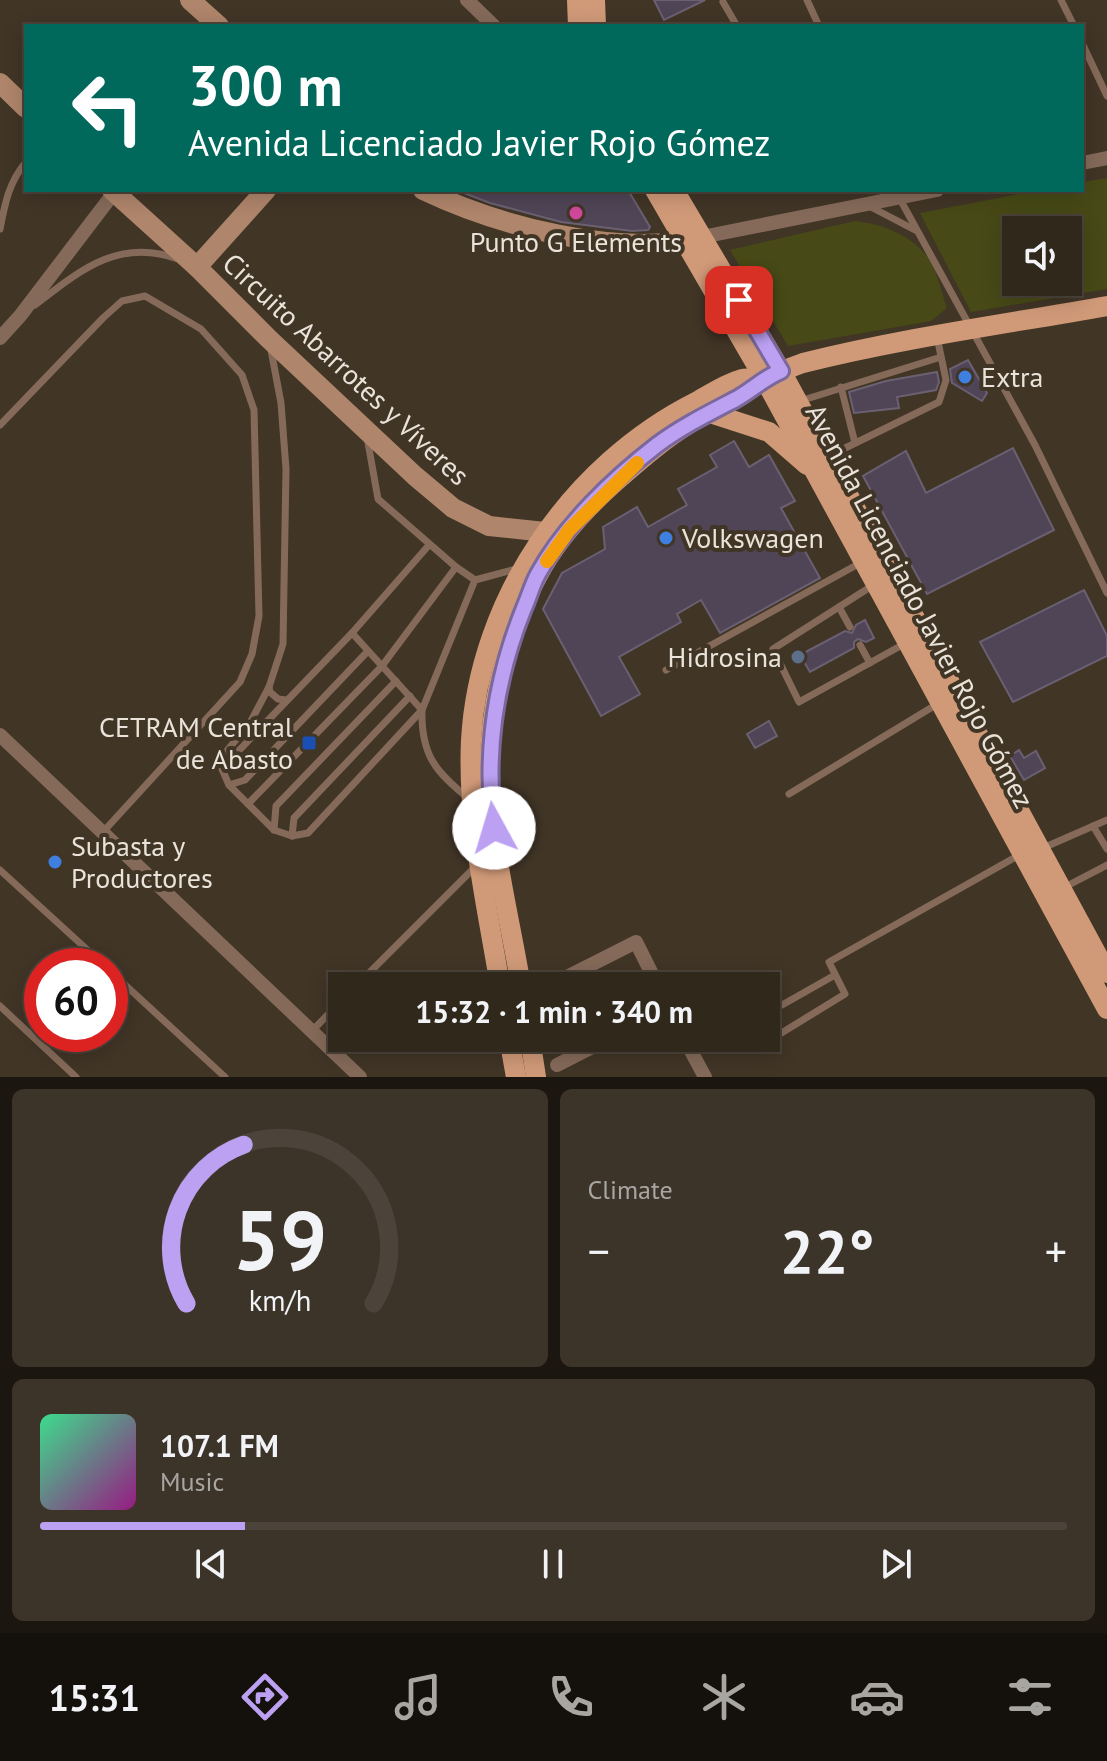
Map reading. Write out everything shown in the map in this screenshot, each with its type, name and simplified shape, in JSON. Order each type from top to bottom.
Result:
[{"type":"main road","points":[[190,0],[217,24]]},
{"type":"main road","points":[[577,0],[578,24]]},
{"type":"main road","points":[[595,0],[596,24]]},
{"type":"main road","points":[[0,83],[24,106]]},
{"type":"main road","name":"Circuito Abarrotes y Víveres","points":[[115,192],[415,476],[453,508],[489,526],[545,532],[569,530]]},
{"type":"main road","points":[[197,267],[264,192]]},
{"type":"main road","points":[[428,192],[486,215],[592,239],[655,244],[694,239]]},
{"type":"main road","name":"Avenida Licenciado Javier Rojo Gómez","points":[[657,192],[694,239]]},
{"type":"main road","name":"Avenida Licenciado Javier Rojo Gómez","points":[[675,192],[694,239],[773,374],[818,474],[864,560],[884,579]]},
{"type":"main road","points":[[518,972],[471,739],[480,677],[522,567],[545,532],[598,472],[646,432],[682,409],[741,379],[937,336],[1107,306]]},
{"type":"main road","points":[[498,972],[479,863],[482,804],[498,684],[538,575],[569,530],[611,486],[657,446],[752,390],[773,374]]},
{"type":"main road","name":"Avenida Licenciado Javier Rojo Gómez","points":[[773,374],[798,401],[829,456],[884,579],[1031,851],[1107,1009]]},
{"type":"main road","points":[[710,413],[769,432],[818,474]]},
{"type":"main road","name":"Avenida Licenciado Javier Rojo Gómez","points":[[915,637],[940,702],[990,775]]},
{"type":"main road","name":"Avenida Licenciado Javier Rojo Gómez","points":[[1031,851],[1061,889],[1107,973]]},
{"type":"main road","points":[[512,1052],[516,1077]]},
{"type":"main road","points":[[532,1052],[536,1077]]},
{"type":"street","points":[[467,0],[492,24]]},
{"type":"street","points":[[1084,163],[1107,158]]},
{"type":"street","points":[[0,338],[113,192]]},
{"type":"street","points":[[694,239],[917,192]]},
{"type":"street","points":[[0,735],[360,1077]]},
{"type":"street","points":[[577,972],[636,942],[651,972]]},
{"type":"street","points":[[557,1065],[583,1052]]},
{"type":"street","points":[[691,1052],[703,1076]]},
{"type":"lane","points":[[807,0],[818,24]]},
{"type":"lane","points":[[1061,0],[1073,24]]},
{"type":"lane","points":[[723,2],[736,24]]},
{"type":"lane","points":[[1084,47],[1107,96]]},
{"type":"lane","points":[[0,229],[6,195],[14,176],[24,164]]},
{"type":"lane","points":[[897,194],[1035,445],[1107,593]]},
{"type":"lane","points":[[865,204],[917,231]]},
{"type":"lane","points":[[20,316],[80,271],[124,252],[156,251],[197,267]]},
{"type":"lane","points":[[0,425],[122,301],[145,296],[201,329],[242,375],[254,410],[259,616],[252,654],[240,682],[103,832]]},
{"type":"lane","points":[[829,456],[939,402],[946,380],[937,336]]},
{"type":"lane","points":[[269,339],[281,403],[286,469],[283,644],[269,687],[251,721],[226,752],[222,769],[229,785],[274,830],[292,836],[308,833],[422,710],[475,580]]},
{"type":"lane","points":[[798,401],[941,357]]},
{"type":"lane","points":[[841,387],[855,443]]},
{"type":"lane","points":[[367,430],[378,499],[429,545],[475,580],[522,567]]},
{"type":"lane","points":[[222,769],[233,754],[352,633],[429,545]]},
{"type":"lane","points":[[666,670],[864,560]]},
{"type":"lane","points":[[248,804],[382,666],[456,567]]},
{"type":"lane","points":[[884,579],[773,649],[799,702],[915,637]]},
{"type":"lane","points":[[839,607],[850,627]]},
{"type":"lane","points":[[352,633],[422,710],[422,730],[437,771],[482,804]]},
{"type":"lane","points":[[860,645],[870,663]]},
{"type":"lane","points":[[229,785],[245,780],[368,651]]},
{"type":"lane","points":[[274,830],[276,806],[396,681]]},
{"type":"lane","points":[[269,687],[278,699],[286,700]]},
{"type":"lane","points":[[292,836],[294,818],[410,696]]},
{"type":"lane","points":[[789,794],[940,702]]},
{"type":"lane","points":[[780,1034],[845,994],[829,962],[1031,851],[1107,820]]},
{"type":"lane","points":[[1093,826],[1107,849]]},
{"type":"lane","points":[[370,972],[479,863]]},
{"type":"lane","points":[[1061,889],[1107,865]]},
{"type":"lane","points":[[0,870],[85,948]]},
{"type":"lane","points":[[782,1005],[835,975]]},
{"type":"lane","points":[[128,988],[225,1077]]},
{"type":"lane","points":[[0,1006],[76,1077]]},
{"type":"lane","points":[[312,1031],[328,1014]]},
{"type":"green space","points":[[1107,178],[1107,289],[1082,293],[1082,216],[1002,216],[1002,296],[1066,296],[971,312],[920,213],[1030,192],[1084,192],[1084,182]]},
{"type":"green space","points":[[855,221],[894,231],[920,248],[933,267],[947,308],[931,321],[788,346],[730,250]]},
{"type":"building","points":[[654,0],[705,0],[664,20]]},
{"type":"building","name":"Punto G Elements","points":[[461,192],[629,192],[650,227],[648,230],[632,231],[561,222]]},
{"type":"building","points":[[968,360],[987,393],[982,401],[952,383],[950,369]]},
{"type":"building","points":[[937,372],[939,382],[936,390],[897,397],[899,408],[854,413],[849,392],[886,381]]},
{"type":"building","points":[[734,441],[749,467],[769,455],[795,501],[781,508],[820,578],[720,633],[701,600],[677,614],[681,622],[619,657],[640,694],[601,716],[543,609],[562,573],[605,549],[603,527],[637,507],[648,527],[687,505],[678,489],[717,467],[710,455]]},
{"type":"building","points":[[1013,448],[1054,530],[927,594],[863,476],[906,451],[926,493]]},
{"type":"building","points":[[1084,590],[1107,636],[1107,656],[1013,702],[980,642]]},
{"type":"building","points":[[865,620],[874,638],[866,642],[858,639],[854,642],[854,648],[810,672],[800,655],[845,631],[852,633],[856,625]]},
{"type":"building","points":[[769,721],[777,736],[755,748],[747,734]]},
{"type":"building","points":[[1019,750],[1024,758],[1036,751],[1045,768],[1024,780],[1010,756]]},
{"type":"slow traffic","points":[[547,561],[569,530],[637,463]]},
{"type":"place","name":"Punto G Elements","points":[[576,213]]},
{"type":"place","name":"Extra","points":[[965,377]]},
{"type":"place","name":"Volkswagen","points":[[666,538]]},
{"type":"place","name":"Hidrosina","points":[[798,657]]},
{"type":"place","name":"CETRAM Central de Abasto","points":[[309,743]]},
{"type":"place","name":"Subasta y Productores","points":[[55,862]]},
{"type":"route","points":[[494,828],[490,784],[491,745],[498,684],[538,575],[569,530],[611,486],[657,446],[691,423],[752,390],[764,378],[781,371],[739,300]]}]
